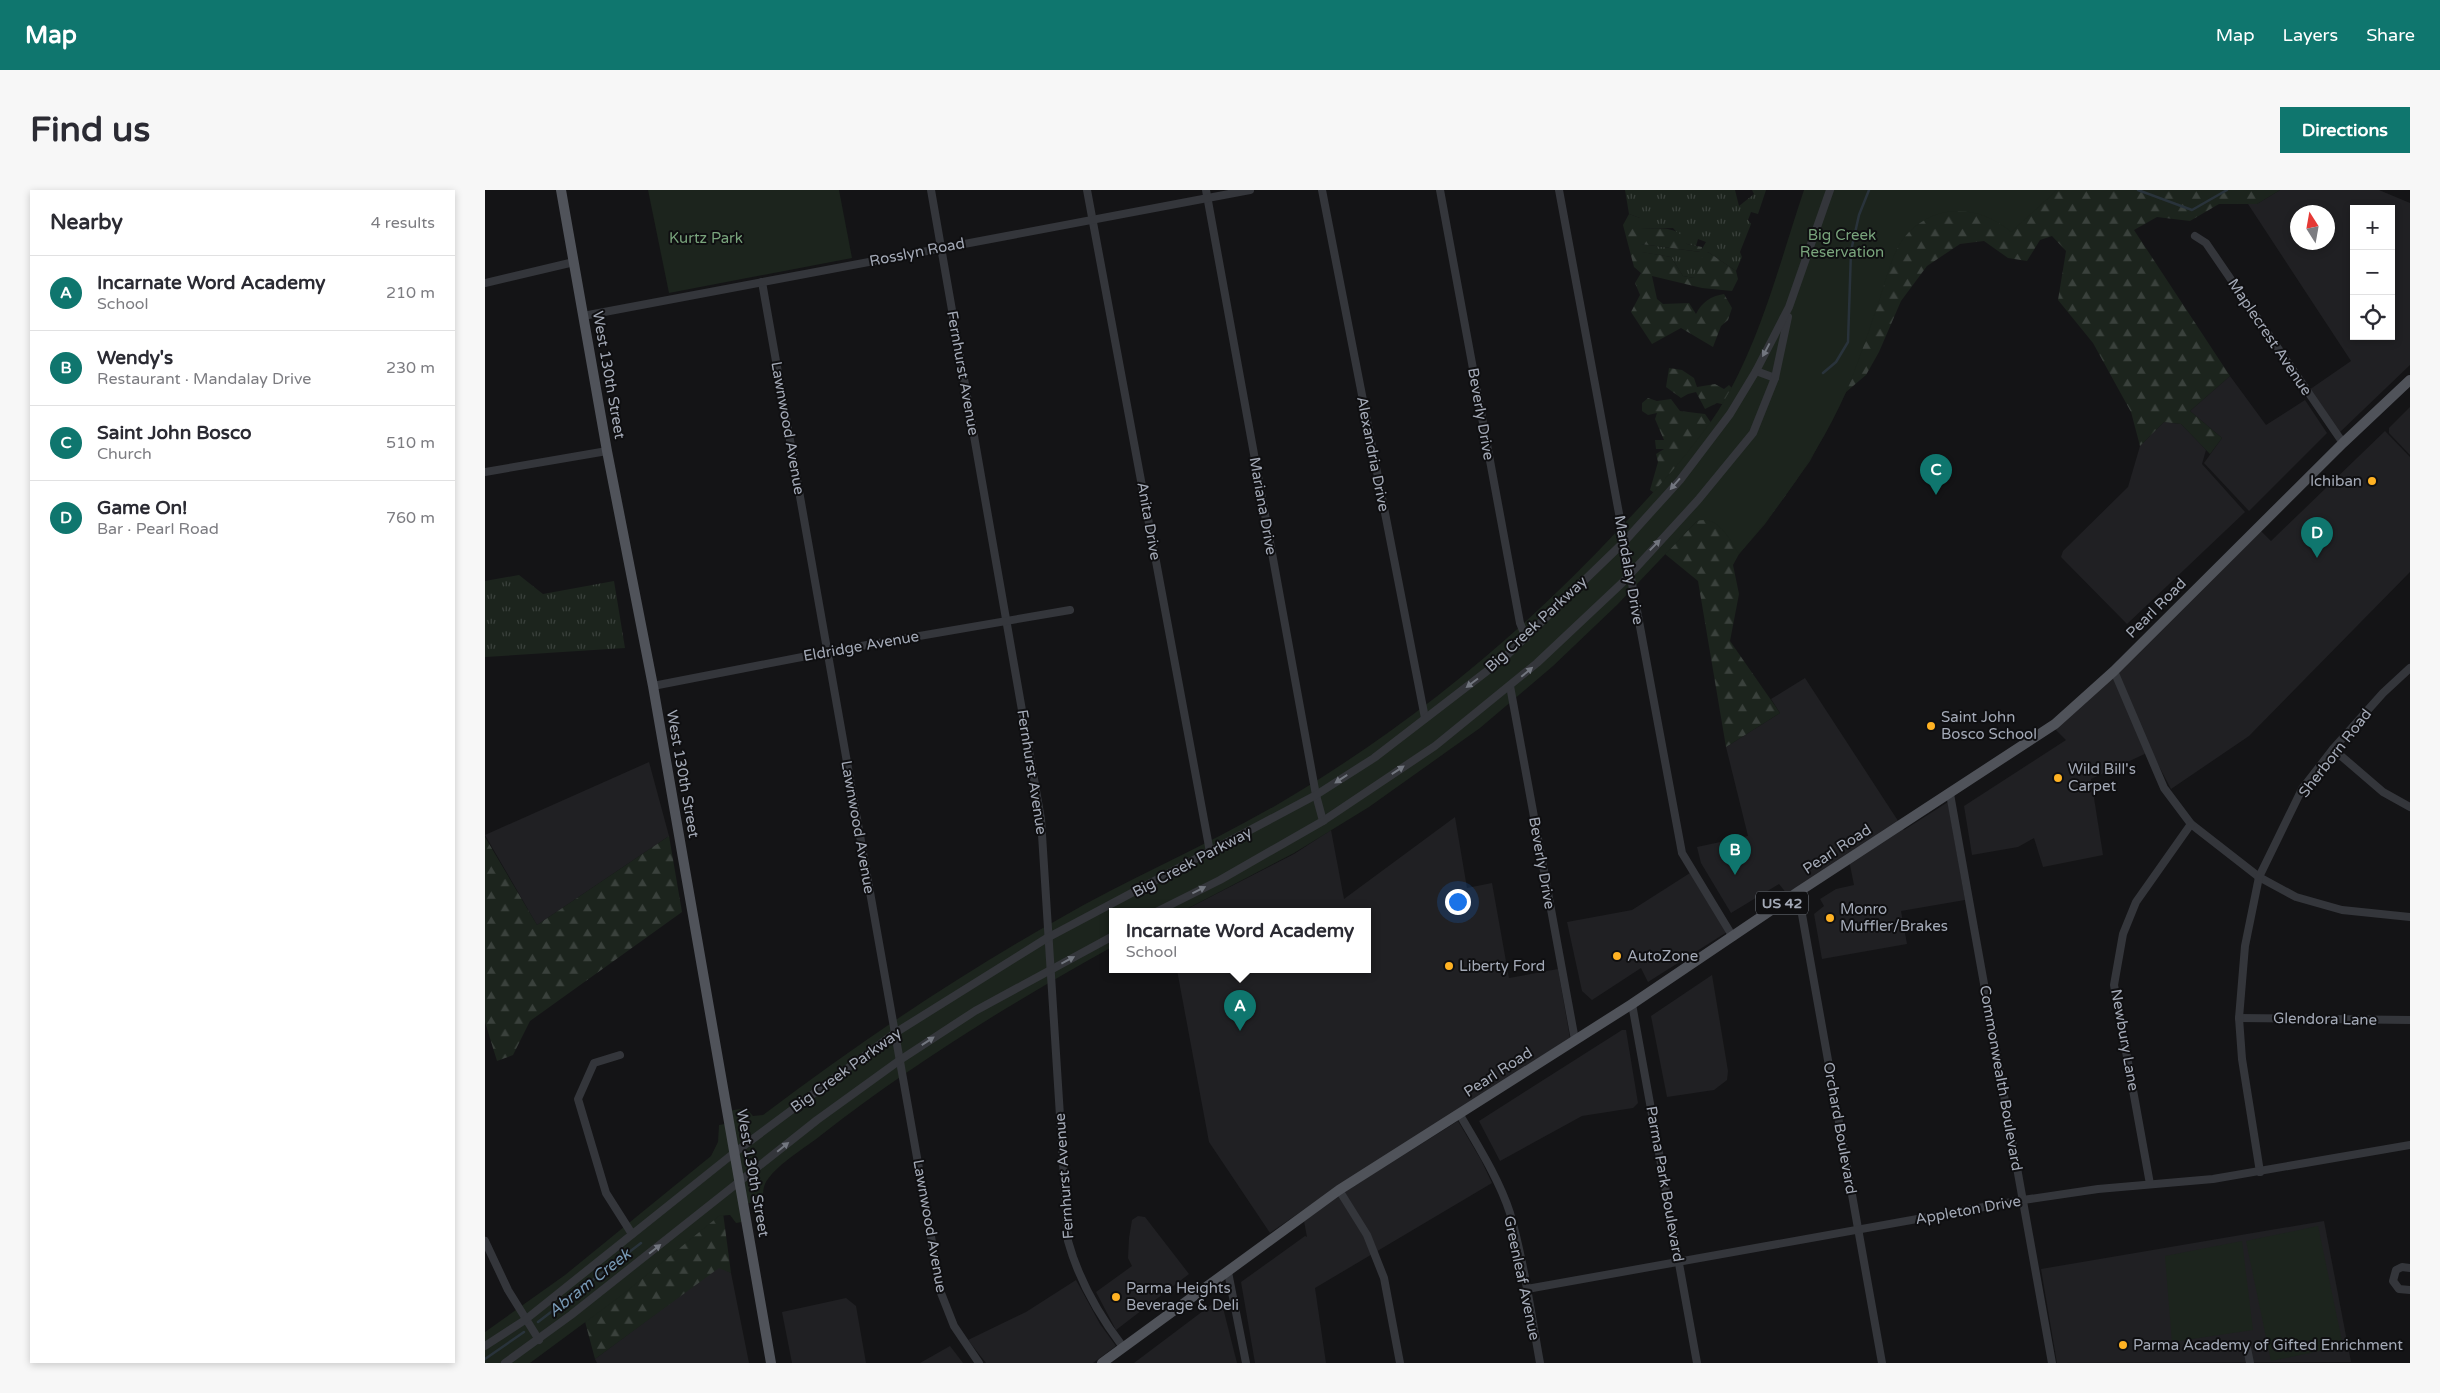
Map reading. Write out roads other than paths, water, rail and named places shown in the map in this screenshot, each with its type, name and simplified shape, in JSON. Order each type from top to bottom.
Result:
[{"type":"main road","name":"West 130th Street","points":[[561,190],[607,451],[653,686],[771,1363]]},
{"type":"main road","name":"Pearl Road","points":[[1108,1361],[1123,1347],[1339,1190],[1460,1115],[1632,1004],[1798,892],[2055,724],[2114,671],[2343,442],[2410,380]]},
{"type":"street","name":"Fernhurst Avenue","points":[[931,190],[1008,620],[1041,819],[1067,1240],[1076,1272],[1105,1324],[1123,1347]]},
{"type":"street","name":"Anita Drive","points":[[1087,190],[1210,852]]},
{"type":"street","name":"Rosslyn Road","points":[[583,316],[941,247],[1093,220],[1207,194],[1250,190]]},
{"type":"street","name":"Alexandria Drive","points":[[1322,190],[1425,718]]},
{"type":"street","name":"Beverly Drive","points":[[1440,190],[1519,623],[1526,638]]},
{"type":"street","name":"Mandalay Drive","points":[[1559,190],[1682,853],[1733,936]]},
{"type":"street","name":"Big Creek Parkway","points":[[485,1346],[525,1320],[734,1153],[895,1033],[1047,938],[1316,795],[1374,758],[1494,666],[1526,638],[1624,542],[1691,465],[1730,414],[1756,371],[1789,307],[1830,190]]},
{"type":"street","name":"Mariana Drive","points":[[1207,194],[1316,795],[1323,821]]},
{"type":"street","name":"Maplecrest Avenue","points":[[2195,236],[2206,243],[2343,442]]},
{"type":"street","points":[[485,283],[574,262]]},
{"type":"street","name":"Lawnwood Avenue","points":[[763,282],[826,652],[941,1293],[954,1326],[979,1363]]},
{"type":"street","name":"Big Creek Parkway","points":[[1164,908],[1220,880],[1323,821],[1435,746],[1537,663],[1630,573],[1698,500],[1753,433],[1775,378],[1789,307]]},
{"type":"street","points":[[1756,371],[1775,378]]},
{"type":"street","points":[[485,472],[607,451]]},
{"type":"street","name":"Eldridge Avenue","points":[[653,686],[826,652],[1070,610]]},
{"type":"street","name":"Sherborn Road","points":[[2260,1172],[2242,1059],[2239,1018],[2245,946],[2259,877],[2303,789],[2333,749],[2383,693],[2410,668]]},
{"type":"street","points":[[2114,671],[2164,788],[2191,824],[2259,877],[2296,897],[2342,910],[2410,917]]},
{"type":"street","name":"Beverly Drive","points":[[1510,686],[1575,1040]]},
{"type":"street","points":[[2333,749],[2383,792],[2410,807]]},
{"type":"street","name":"Commonwealth Boulevard","points":[[1950,794],[2052,1363]]},
{"type":"street","name":"Newbury Lane","points":[[2150,1184],[2114,985],[2123,934],[2136,902],[2191,824]]},
{"type":"street","name":"Orchard Boulevard","points":[[1798,892],[1882,1363]]},
{"type":"street","name":"Big Creek Parkway","points":[[505,1363],[539,1340],[817,1120],[900,1060],[975,1011],[1109,938]]},
{"type":"street","name":"Parma Park Boulevard","points":[[1632,1004],[1697,1363]]},
{"type":"street","name":"Glendora Lane","points":[[2239,1018],[2410,1020]]},
{"type":"street","points":[[620,1055],[594,1063],[578,1099],[606,1193],[632,1234]]},
{"type":"street","name":"Greenleaf Avenue","points":[[1460,1115],[1489,1167],[1509,1212],[1527,1289],[1540,1363]]},
{"type":"street","name":"Appleton Drive","points":[[1527,1289],[2023,1200],[2099,1189],[2213,1180],[2410,1144]]},
{"type":"street","points":[[1339,1190],[1367,1234],[1384,1278],[1400,1363]]},
{"type":"street","points":[[485,1240],[508,1290],[539,1340]]},
{"type":"street","points":[[2410,1268],[2401,1267],[2396,1270],[2393,1280],[2399,1289],[2410,1290]]},
{"type":"street","points":[[1228,1272],[1246,1363]]},
{"type":"street","points":[[2247,1348],[2250,1363]]},
{"type":"waterway","points":[[1823,373],[1836,362],[1848,342],[1851,251],[1859,215],[1869,190]]},
{"type":"waterway","points":[[2138,190],[2192,210],[2227,190]]},
{"type":"waterway","name":"Abram Creek","points":[[538,1322],[641,1243]]},
{"type":"waterway","name":"Abram Creek","points":[[485,1359],[524,1332]]},
{"type":"place","name":"Ichiban","points":[[2372,481]]},
{"type":"place","name":"Saint John Bosco","points":[[1936,495]]},
{"type":"place","name":"Game On!","points":[[2317,558]]},
{"type":"place","name":"Saint John Bosco School","points":[[1931,726]]},
{"type":"place","name":"Wild Bill's Carpet","points":[[2058,778]]},
{"type":"place","name":"Wendy's","points":[[1735,875]]},
{"type":"place","name":"Monro Muffler/Brakes","points":[[1830,918]]},
{"type":"place","name":"AutoZone","points":[[1617,956]]},
{"type":"place","name":"Liberty Ford","points":[[1449,966]]},
{"type":"place","name":"Incarnate Word Academy","points":[[1240,1031]]},
{"type":"place","name":"Parma Heights Beverage & Deli","points":[[1116,1297]]},
{"type":"place","name":"Parma Academy of Gifted Enrichment","points":[[2123,1345]]},
{"type":"park label","name":"Kurtz Park","points":[[706,238]]},
{"type":"park label","name":"Big Creek Reservation","points":[[1842,244]]}]
